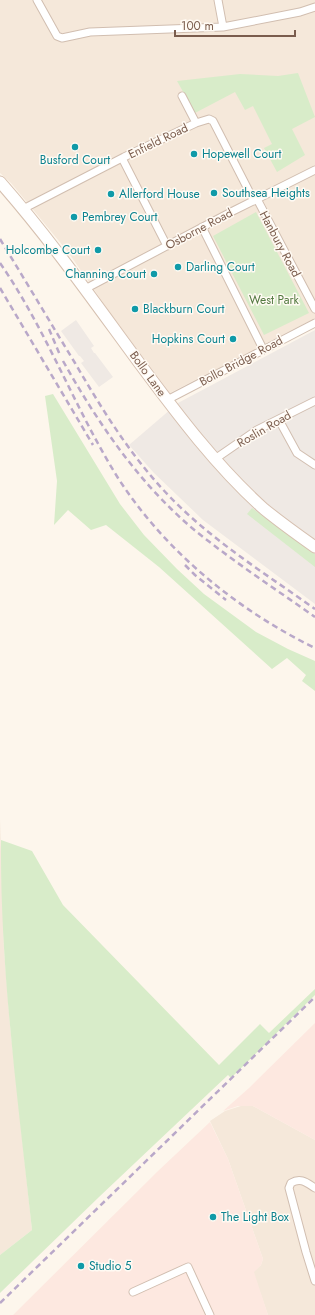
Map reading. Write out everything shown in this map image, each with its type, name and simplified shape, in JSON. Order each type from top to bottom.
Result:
[{"type":"street","points":[[37,0],[58,36],[62,38],[90,32],[223,28],[300,12],[315,7]]},
{"type":"street","points":[[218,0],[223,28]]},
{"type":"street","points":[[182,96],[196,123]]},
{"type":"street","name":"Enfield Road","points":[[23,209],[122,158],[196,123],[209,119],[213,121],[256,200]]},
{"type":"street","points":[[122,158],[167,246]]},
{"type":"street","name":"Osborne Road","points":[[84,289],[167,246],[239,205],[256,200],[315,170]]},
{"type":"street","name":"Bollo Lane","points":[[0,182],[60,255],[167,400],[215,459],[265,509],[315,547]]},
{"type":"street","name":"Hanbury Road","points":[[256,200],[315,309]]},
{"type":"street","points":[[202,227],[263,349]]},
{"type":"street","name":"Bollo Bridge Road","points":[[167,400],[315,323]]},
{"type":"street","name":"Roslin Road","points":[[215,459],[257,430],[315,401]]},
{"type":"street","points":[[279,420],[297,453],[315,465]]},
{"type":"street","points":[[315,1188],[303,1180],[297,1180],[289,1186],[290,1195],[315,1281]]},
{"type":"street","points":[[133,1292],[188,1267],[210,1315]]},
{"type":"shaded area","points":[[0,0],[315,0],[315,318],[170,393],[113,317],[68,252],[11,183],[0,173]]},
{"type":"shaded area","points":[[76,320],[94,346],[91,348],[94,353],[113,377],[99,387],[81,363],[84,361],[61,331]]},
{"type":"shaded area","points":[[315,330],[315,604],[203,520],[154,473],[129,445],[178,403]]},
{"type":"shaded area","points":[[0,819],[4,950],[10,1025],[32,1230],[0,1255]]},
{"type":"shaded area","points":[[315,1023],[315,1140],[253,1106],[238,1106],[223,1111],[249,1088]]},
{"type":"shaded area","points":[[244,1105],[253,1106],[315,1140],[315,1315],[268,1315],[253,1272],[261,1265],[263,1259],[228,1159],[210,1121],[225,1111]]},
{"type":"shaded area","points":[[210,1122],[228,1159],[263,1259],[261,1265],[254,1272],[268,1315],[13,1315],[158,1171]]},
{"type":"green space","points":[[298,73],[315,117],[292,129],[305,155],[277,172],[264,148],[272,144],[253,106],[245,110],[235,92],[195,113],[177,81],[240,74],[278,76]]},
{"type":"green space","name":"West Park","points":[[256,212],[309,313],[264,335],[213,236]]},
{"type":"green space","points":[[53,394],[120,504],[144,535],[204,594],[256,632],[315,661],[315,691],[302,681],[306,675],[287,658],[272,669],[159,567],[106,525],[91,530],[68,510],[54,525],[57,481],[45,396]]},
{"type":"green space","points":[[252,508],[315,554],[315,567],[247,514]]},
{"type":"green space","points":[[1,840],[32,851],[63,905],[219,1065],[260,1024],[269,1033],[315,989],[315,995],[231,1078],[228,1075],[0,1293],[0,1255],[32,1230],[11,1035],[3,938]]},
{"type":"railway","points":[[0,239],[96,399],[143,467],[171,498],[205,529],[259,570],[315,609]]},
{"type":"railway","points":[[0,263],[17,289],[47,343],[103,452],[118,478],[137,505],[180,554],[231,597],[258,616],[315,648]]},
{"type":"railway","points":[[0,288],[93,445]]},
{"type":"railway","points":[[49,329],[60,355]]},
{"type":"railway","points":[[63,361],[90,407],[120,450],[172,510],[192,528],[222,551],[315,617]]},
{"type":"railway","points":[[185,565],[226,600]]},
{"type":"railway","points":[[0,1303],[315,997]]},
{"type":"place","name":"Busford Court","points":[[75,147]]},
{"type":"place","name":"Hopewell Court","points":[[194,154]]},
{"type":"place","name":"Southsea Heights","points":[[214,193]]},
{"type":"place","name":"Allerford House","points":[[111,194]]},
{"type":"place","name":"Pembrey Court","points":[[74,217]]},
{"type":"place","name":"Holcombe Court","points":[[98,250]]},
{"type":"place","name":"Darling Court","points":[[178,267]]},
{"type":"place","name":"Channing Court","points":[[154,274]]},
{"type":"place","name":"Blackburn Court","points":[[135,309]]},
{"type":"place","name":"Hopkins Court","points":[[233,339]]},
{"type":"place","name":"The Light Box","points":[[213,1217]]},
{"type":"place","name":"Studio 5","points":[[81,1266]]}]
